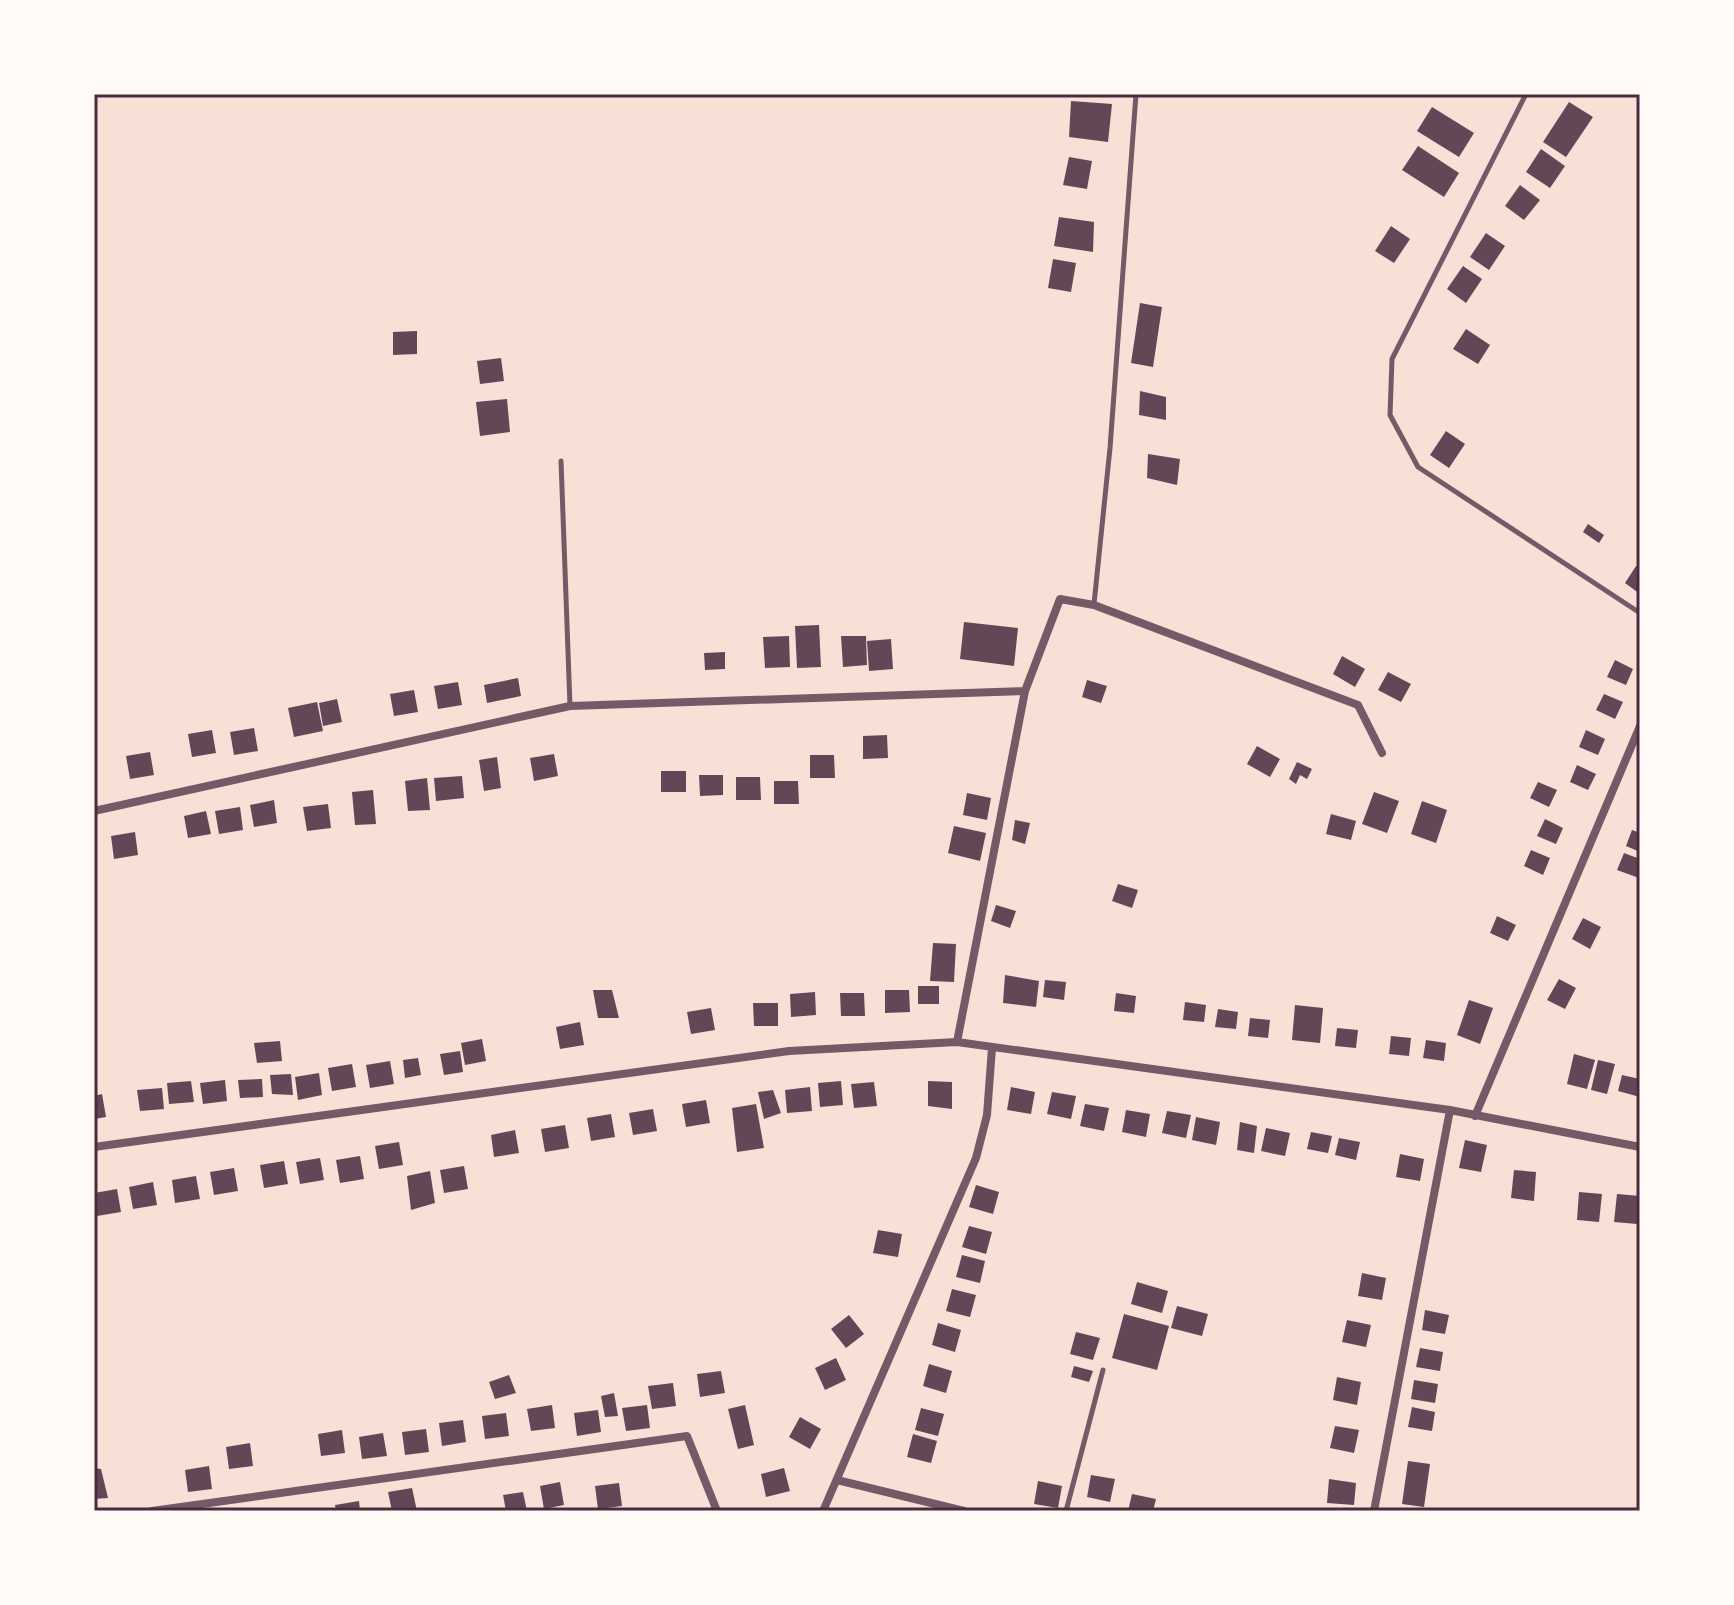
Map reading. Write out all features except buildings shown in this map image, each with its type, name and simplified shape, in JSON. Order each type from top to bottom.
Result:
[{"type":"street","points":[[957,1042],[1025,691],[1060,599],[1094,605],[1358,705],[1382,753]]},
{"type":"street","points":[[94,811],[570,706],[1025,691]]},
{"type":"street","points":[[1475,1116],[1640,726]]},
{"type":"street","points":[[94,1147],[789,1051],[957,1042],[1450,1110],[1640,1147]]},
{"type":"street","points":[[823,1511],[976,1158],[987,1115],[992,1048]]},
{"type":"street","points":[[1374,1511],[1450,1110]]},
{"type":"street","points":[[152,1511],[687,1436],[717,1511]]},
{"type":"street","points":[[837,1480],[964,1511]]},
{"type":"lane","points":[[1094,605],[1110,448],[1136,94]]},
{"type":"lane","points":[[1526,94],[1392,359],[1390,415],[1418,467],[1640,613]]},
{"type":"lane","points":[[561,461],[570,706]]},
{"type":"lane","points":[[1066,1511],[1103,1370]]}]
